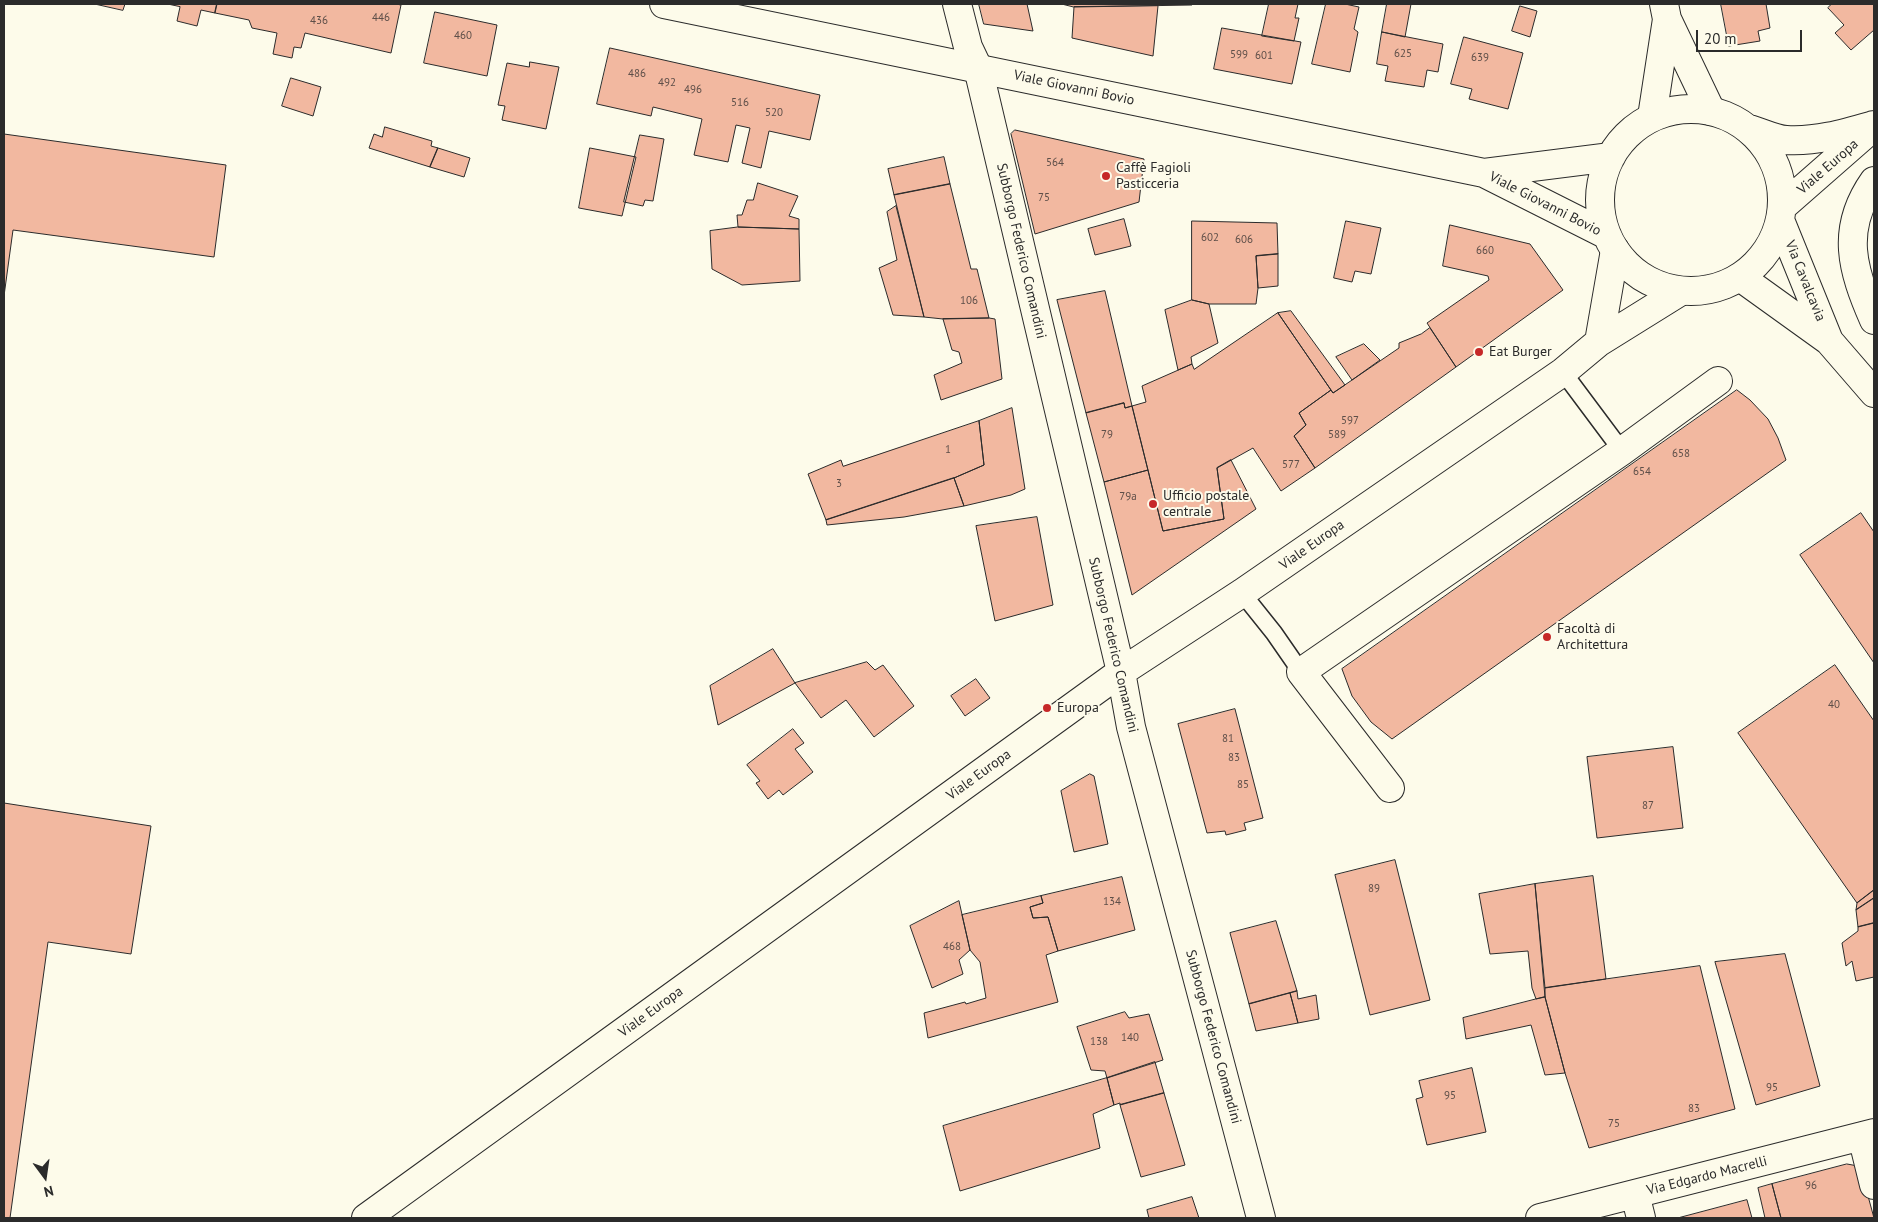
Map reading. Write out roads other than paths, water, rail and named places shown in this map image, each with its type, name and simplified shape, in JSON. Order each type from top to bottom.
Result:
[{"type":"street","name":"Viale Giovanni Bovio","points":[[664,4],[1484,173],[1611,243]]},
{"type":"street","name":"Subborgo Federico Comandini","points":[[957,4],[968,47],[978,68],[1121,672],[1131,727],[1261,1218]]},
{"type":"street","points":[[1666,11],[1711,111]]},
{"type":"street","points":[[1652,117],[1666,11]]},
{"type":"street","points":[[1681,110],[1711,111],[1730,118],[1748,128],[1767,150],[1780,177],[1781,214],[1772,243],[1758,262],[1740,277],[1722,286],[1702,290],[1681,291],[1655,284],[1632,270],[1611,243],[1600,209],[1601,182],[1611,157],[1628,134],[1652,117],[1681,110]]},
{"type":"street","name":"Viale Europa","points":[[1748,128],[1785,140],[1810,139],[1843,134],[1874,126]]},
{"type":"street","name":"Viale Europa","points":[[1781,214],[1874,126]]},
{"type":"street","name":"Viale Giovanni Bovio","points":[[1484,173],[1611,157]]},
{"type":"street","points":[[1874,181],[1864,195],[1853,226],[1852,253],[1862,291],[1874,320]]},
{"type":"street","name":"Via Cavalcavia","points":[[1781,214],[1829,341]]},
{"type":"street","points":[[1598,342],[1611,243]]},
{"type":"street","name":"Via Cavalcavia","points":[[1740,277],[1829,341],[1874,393]]},
{"type":"street","name":"Viale Europa","points":[[366,1218],[1121,672],[1242,593],[1563,372],[1598,342],[1681,291]]},
{"type":"street","points":[[1390,788],[1300,672],[1622,451],[1718,380]]},
{"type":"street","points":[[1868,1134],[1874,1185]]},
{"type":"street","name":"Via Edgardo Macrelli","points":[[1540,1218],[1638,1206],[1868,1134]]},
{"type":"lane","points":[[1563,372],[1622,451]]},
{"type":"lane","points":[[1242,593],[1274,633],[1300,672]]},
{"type":"place","name":"Caffè Fagioli Pasticceria","points":[[1106,176]]},
{"type":"place","name":"Eat Burger","points":[[1479,352]]},
{"type":"place","name":"Ufficio postale centrale","points":[[1153,504]]},
{"type":"place","name":"Facoltà di Architettura","points":[[1547,637]]},
{"type":"place","name":"Europa","points":[[1047,708]]}]
